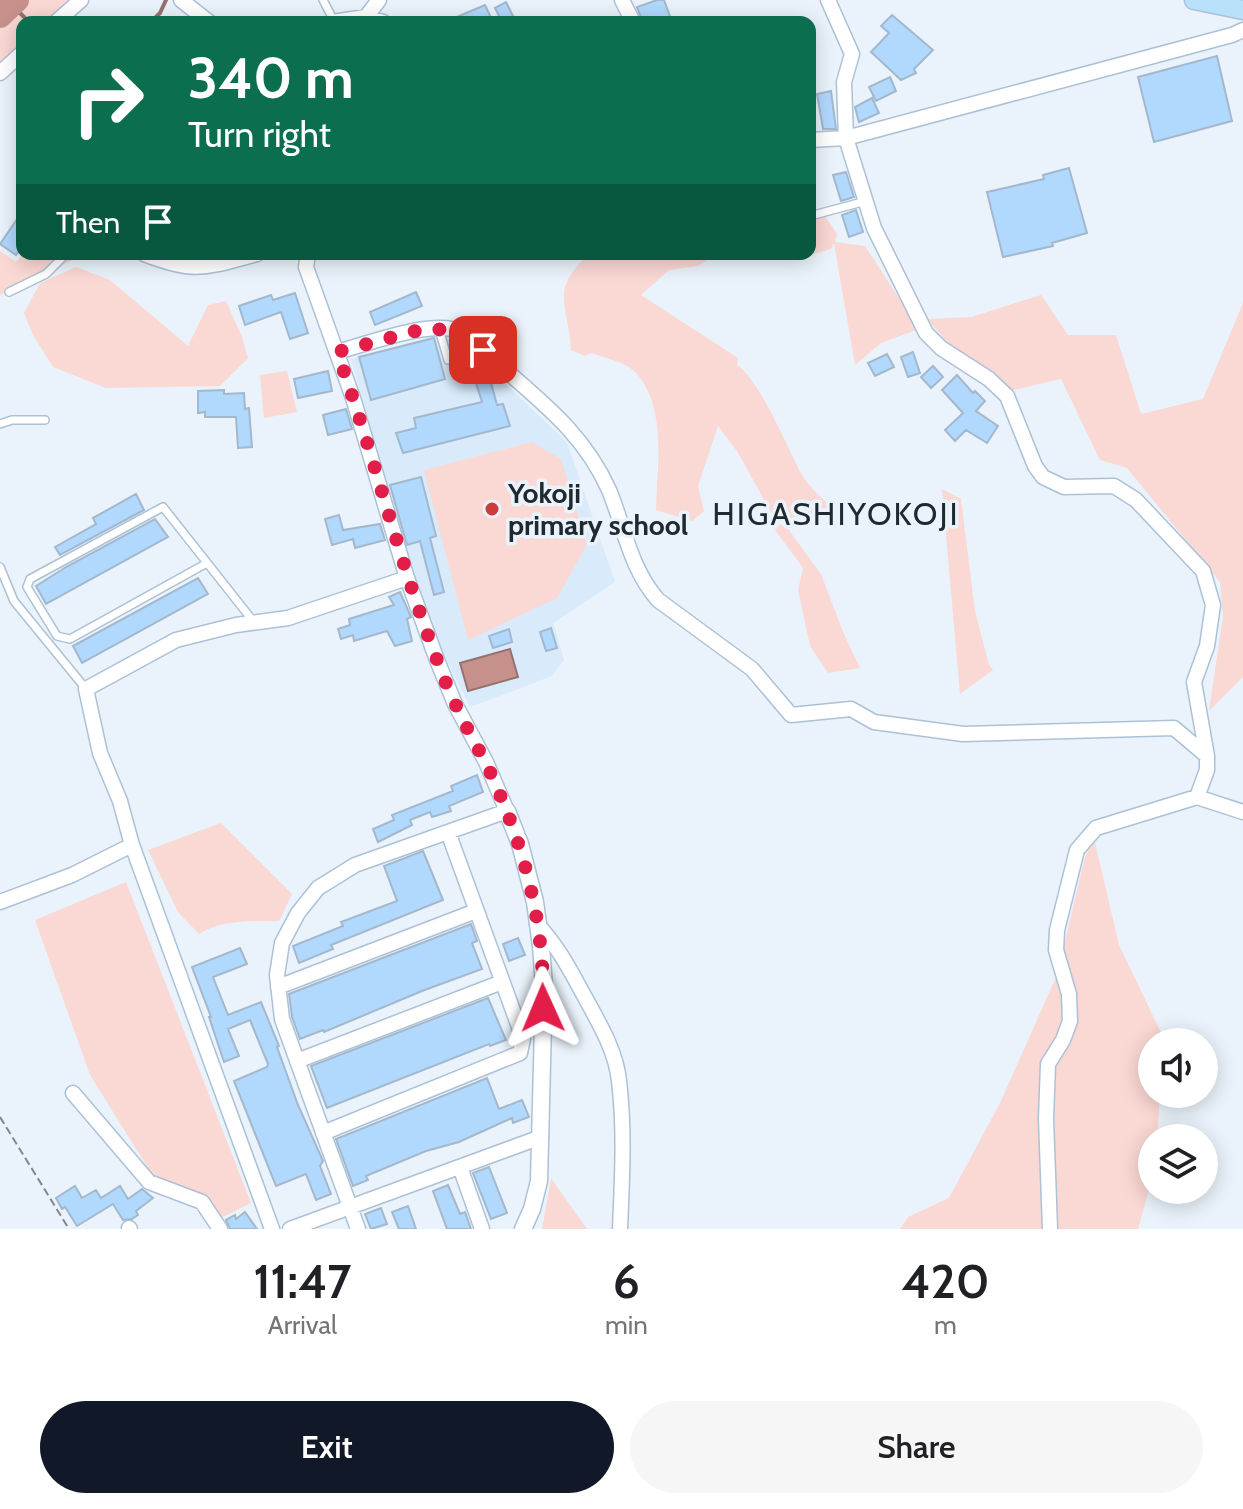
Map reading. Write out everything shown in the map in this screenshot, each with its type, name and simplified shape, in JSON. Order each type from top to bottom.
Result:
[{"type":"main road","points":[[1194,0],[1243,10]]},
{"type":"street","points":[[63,16],[81,0]]},
{"type":"street","points":[[181,0],[201,16]]},
{"type":"street","points":[[367,16],[379,0]]},
{"type":"street","points":[[828,0],[852,54],[844,82],[846,138],[874,228],[926,333],[941,348],[989,379],[1007,396],[1035,466],[1043,477],[1064,487],[1114,486],[1136,500],[1203,571],[1213,605],[1211,625],[1194,682],[1207,756],[1207,770],[1197,797]]},
{"type":"street","points":[[816,140],[846,138],[1243,30]]},
{"type":"street","points":[[0,73],[16,58]]},
{"type":"street","points":[[159,260],[177,267],[205,269],[236,260]]},
{"type":"street","points":[[307,260],[306,267],[353,398],[407,578],[455,704],[486,762],[507,811],[520,844],[535,902],[544,986],[541,1137],[539,1181],[523,1229]]},
{"type":"street","points":[[337,352],[427,328],[462,332],[584,444],[610,493],[635,567],[658,600],[752,669],[791,715],[851,709],[874,722],[963,734],[1174,728],[1207,756]]},
{"type":"street","points":[[272,1229],[132,845],[120,801],[100,753],[86,689],[176,640],[254,622],[288,618],[407,578]]},
{"type":"street","points":[[1050,1229],[1046,1118],[1048,1064],[1063,1040],[1070,1021],[1069,994],[1056,950],[1057,930],[1077,850],[1096,828],[1197,797],[1243,812]]},
{"type":"street","points":[[358,1229],[282,1019],[277,975],[282,943],[298,913],[318,888],[355,865],[507,811]]},
{"type":"street","points":[[323,1133],[520,1053],[523,1038],[448,832]]},
{"type":"street","points":[[0,902],[72,875],[132,845]]},
{"type":"street","points":[[278,987],[476,911]]},
{"type":"street","points":[[537,924],[554,942],[601,1027],[614,1059],[619,1080],[622,1146],[620,1229]]},
{"type":"street","points":[[297,1061],[502,982]]},
{"type":"street","points":[[73,1093],[149,1182],[202,1202],[220,1229]]},
{"type":"street","points":[[290,1229],[541,1137]]},
{"type":"street","points":[[460,1167],[482,1229]]},
{"type":"lane","points":[[816,214],[866,201]]},
{"type":"lane","points":[[9,292],[46,274],[60,260]]},
{"type":"lane","points":[[439,329],[448,360]]},
{"type":"lane","points":[[0,424],[12,420],[45,420]]},
{"type":"lane","points":[[207,563],[70,639],[57,636],[27,587],[30,579],[163,507],[254,622]]},
{"type":"lane","points":[[0,567],[14,601],[86,689]]},
{"type":"path","points":[[0,1117],[69,1229]]},
{"type":"shaded area","points":[[0,0],[68,0],[51,16],[16,16],[16,50],[0,65]]},
{"type":"shaded area","points":[[825,216],[837,234],[835,242],[865,246],[919,329],[881,343],[855,365],[834,243],[831,249],[816,253],[816,217]]},
{"type":"shaded area","points":[[0,251],[16,262],[72,260],[71,261],[0,295]]},
{"type":"shaded area","points":[[583,260],[708,260],[698,266],[669,270],[641,295],[738,358],[737,365],[764,400],[802,475],[832,508],[777,523],[737,451],[718,426],[698,486],[704,511],[692,521],[656,510],[658,439],[653,404],[646,388],[637,374],[622,363],[571,350],[564,299],[565,289]]},
{"type":"shaded area","points":[[76,267],[110,280],[188,346],[208,305],[226,301],[248,358],[220,386],[106,388],[53,367],[33,335],[24,313],[40,283]]},
{"type":"shaded area","points":[[1041,295],[1068,335],[1116,335],[1141,414],[1203,399],[1243,303],[1243,677],[1209,711],[1223,616],[1220,582],[1127,468],[1100,460],[1061,379],[1009,391],[964,361],[927,319],[971,317]]},
{"type":"shaded area","name":"Yokoji primary school","points":[[436,335],[462,343],[567,442],[615,582],[553,623],[564,660],[552,676],[470,707],[441,649],[412,575],[351,359]]},
{"type":"shaded area","points":[[287,371],[297,412],[264,418],[260,375]]},
{"type":"shaded area","points":[[532,442],[561,459],[587,544],[557,598],[468,640],[424,470]]},
{"type":"shaded area","points":[[942,489],[961,499],[975,611],[993,670],[960,694]]},
{"type":"shaded area","points":[[780,524],[788,529],[821,574],[860,668],[828,673],[810,646],[798,590],[803,568],[775,530]]},
{"type":"shaded area","points":[[510,649],[518,677],[468,691],[460,663]]},
{"type":"shaded area","points":[[221,823],[292,894],[279,921],[228,923],[199,934],[178,912],[148,850]]},
{"type":"shaded area","points":[[1094,838],[1119,945],[1159,1028],[1138,1028],[1138,1108],[1159,1108],[1158,1124],[1138,1124],[1138,1204],[1145,1204],[1138,1229],[900,1229],[908,1217],[949,1198],[1000,1103],[1057,975],[1085,857]]},
{"type":"shaded area","points":[[126,882],[251,1203],[219,1219],[203,1196],[153,1176],[90,1075],[35,920]]},
{"type":"shaded area","points":[[551,1178],[587,1229],[542,1229]]},
{"type":"building","points":[[664,0],[670,16],[641,16],[637,7]]},
{"type":"building","points":[[506,2],[513,16],[499,16],[495,8]]},
{"type":"building","points":[[485,5],[490,16],[459,16]]},
{"type":"building","points":[[892,15],[933,50],[914,69],[916,73],[901,80],[871,52],[889,33],[881,26]]},
{"type":"building","points":[[1217,56],[1232,121],[1154,142],[1138,77]]},
{"type":"building","points":[[890,77],[896,91],[876,101],[869,87]]},
{"type":"building","points":[[831,91],[836,129],[823,129],[817,94]]},
{"type":"building","points":[[872,98],[879,113],[859,122],[855,107]]},
{"type":"building","points":[[1069,168],[1087,233],[1052,243],[1053,246],[1003,257],[987,192],[1044,179],[1043,175]]},
{"type":"building","points":[[846,172],[854,197],[841,201],[833,175]]},
{"type":"building","points":[[856,210],[863,232],[849,237],[842,215]]},
{"type":"building","points":[[16,221],[16,255],[0,244]]},
{"type":"building","points":[[416,292],[422,306],[375,325],[370,312]]},
{"type":"building","points":[[295,293],[308,333],[290,339],[281,312],[245,325],[239,306],[271,295],[273,300]]},
{"type":"building","points":[[434,338],[445,379],[371,400],[359,357]]},
{"type":"building","points":[[913,352],[920,373],[908,377],[901,357]]},
{"type":"building","points":[[887,354],[894,367],[875,376],[868,363]]},
{"type":"building","points":[[933,366],[943,377],[931,388],[921,377]]},
{"type":"building","points":[[328,371],[332,391],[298,398],[294,379]]},
{"type":"building","points":[[957,375],[985,401],[976,411],[998,426],[987,443],[966,430],[955,441],[945,430],[963,413],[942,390]]},
{"type":"building","points":[[490,379],[497,405],[503,404],[510,426],[403,453],[396,433],[416,428],[414,418],[482,402],[476,383]]},
{"type":"building","points":[[224,390],[224,394],[244,393],[245,409],[249,408],[252,447],[238,448],[236,417],[205,417],[205,412],[198,413],[198,391]]},
{"type":"building","points":[[346,409],[352,429],[328,435],[323,415]]},
{"type":"building","points":[[421,477],[436,536],[430,538],[444,592],[434,595],[420,541],[407,545],[390,485]]},
{"type":"building","points":[[136,494],[144,510],[60,555],[55,547],[96,524],[93,518]]},
{"type":"building","points":[[339,515],[343,530],[380,524],[385,540],[355,548],[353,539],[332,545],[325,519]]},
{"type":"building","points":[[155,519],[168,537],[46,604],[36,586]]},
{"type":"building","points":[[198,578],[208,594],[82,663],[73,646]]},
{"type":"building","points":[[400,592],[411,617],[407,619],[412,641],[395,646],[387,631],[354,641],[353,635],[341,639],[338,629],[350,625],[349,619],[394,605],[389,597]]},
{"type":"building","points":[[551,628],[557,648],[546,651],[540,632]]},
{"type":"building","points":[[509,629],[512,642],[493,648],[489,636]]},
{"type":"building","points":[[477,775],[483,792],[449,806],[451,811],[432,817],[430,812],[410,820],[412,825],[378,842],[373,829],[394,820],[392,815],[453,791],[451,786]]},
{"type":"building","points":[[423,851],[443,900],[331,945],[333,949],[299,963],[293,946],[343,926],[341,922],[397,901],[384,866]]},
{"type":"building","points":[[471,924],[477,941],[472,943],[482,969],[300,1039],[292,1017],[289,994]]},
{"type":"building","points":[[518,938],[525,955],[509,961],[503,944]]},
{"type":"building","points":[[240,948],[247,964],[213,977],[228,1015],[261,1002],[298,1105],[323,1161],[320,1166],[331,1194],[316,1200],[306,1174],[276,1186],[234,1081],[268,1064],[250,1020],[228,1029],[239,1056],[224,1062],[192,967]]},
{"type":"building","points":[[488,998],[506,1040],[327,1108],[311,1066]]},
{"type":"building","points":[[487,1078],[499,1109],[522,1100],[529,1117],[513,1123],[512,1118],[459,1142],[426,1151],[366,1176],[368,1180],[353,1186],[336,1139]]},
{"type":"building","points":[[489,1167],[507,1213],[491,1219],[473,1173]]},
{"type":"building","points":[[448,1185],[460,1214],[465,1212],[471,1229],[447,1229],[433,1191]]},
{"type":"building","points":[[75,1186],[82,1198],[96,1190],[101,1198],[120,1186],[128,1199],[142,1189],[153,1198],[136,1211],[138,1215],[132,1219],[123,1220],[113,1204],[77,1226],[56,1198]]},
{"type":"building","points":[[408,1206],[416,1229],[399,1229],[392,1212]]},
{"type":"building","points":[[381,1208],[387,1224],[371,1229],[365,1214]]},
{"type":"building","points":[[245,1212],[257,1229],[230,1229],[226,1220],[235,1215],[236,1219]]},
{"type":"waterway","points":[[0,16],[17,0]]},
{"type":"waterway","points":[[157,16],[166,0]]},
{"type":"waterway","points":[[12,5],[23,16]]},
{"type":"place","name":"Yokoji primary school","points":[[492,509]]},
{"type":"district","name":"HIGASHIYOKOJI","points":[[836,513]]},
{"type":"route","points":[[483,350],[462,332],[427,328],[337,352],[407,578],[437,660],[455,704],[486,762],[520,844],[535,902],[541,946],[543,1008]]}]
